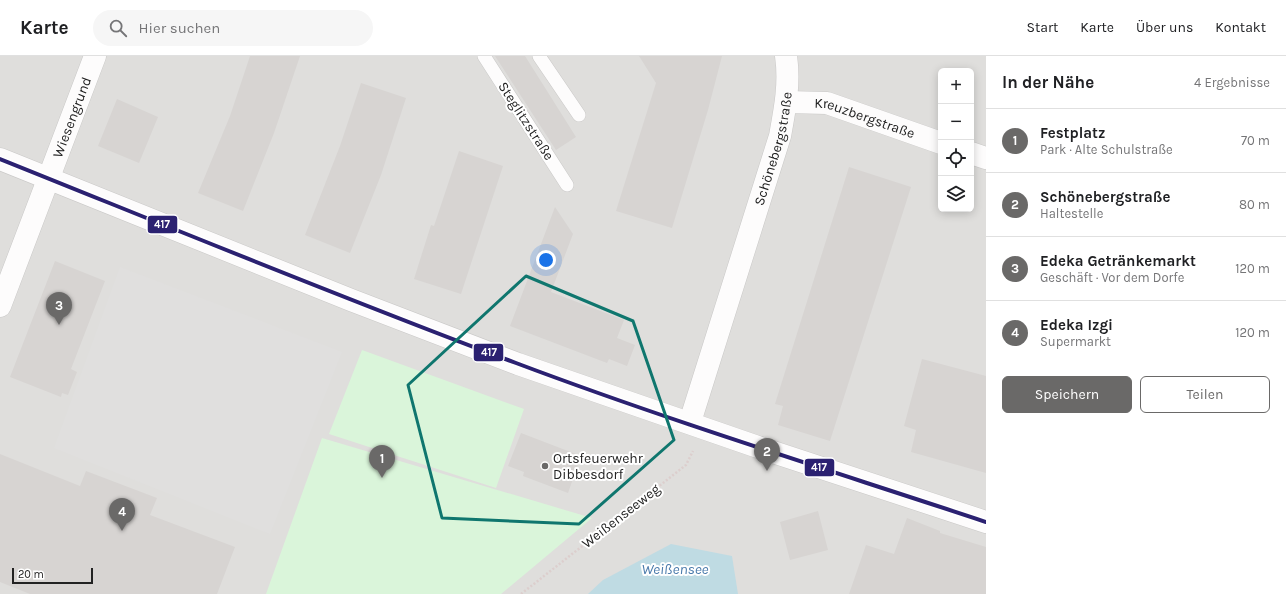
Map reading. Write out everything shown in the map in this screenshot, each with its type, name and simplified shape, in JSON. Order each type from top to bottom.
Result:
[{"type":"street","name":"Wiesengrund","points":[[0,306],[95,56]]},
{"type":"street","name":"Schönebergstraße","points":[[690,422],[780,136],[786,102],[788,70],[786,56]]},
{"type":"street","name":"Kreuzbergstraße","points":[[786,102],[827,103],[938,142]]},
{"type":"street","points":[[974,154],[986,158]]},
{"type":"street","points":[[0,159],[321,288],[498,356],[986,522]]},
{"type":"lane","name":"Steglitzstraße","points":[[484,56],[567,185]]},
{"type":"lane","points":[[539,56],[579,115]]},
{"type":"path","name":"Weißenseeweg","points":[[521,594],[686,465],[694,452],[690,422]]},
{"type":"highlighted area","points":[[526,276],[633,321],[674,440],[579,524],[442,518],[408,385]]},
{"type":"shaded area","points":[[0,56],[986,56],[986,594],[0,594]]},
{"type":"shaded area","points":[[120,267],[342,352],[270,534],[54,448]]},
{"type":"green space","points":[[362,350],[524,409],[496,488],[329,434]]},
{"type":"green space","points":[[322,438],[592,518],[501,594],[266,594]]},
{"type":"water","name":"Weißensee","points":[[671,544],[732,556],[738,594],[588,594],[603,580]]},
{"type":"building","points":[[250,56],[300,56],[274,133],[243,211],[198,193],[230,116]]},
{"type":"building","points":[[495,56],[525,56],[576,137],[556,150]]},
{"type":"building","points":[[639,56],[722,56],[708,110],[672,228],[616,211],[656,83]]},
{"type":"building","points":[[361,83],[406,98],[381,175],[350,253],[305,235],[340,146]]},
{"type":"building","points":[[117,99],[158,117],[139,163],[98,146]]},
{"type":"building","points":[[459,151],[503,166],[461,294],[414,279],[431,225],[434,226]]},
{"type":"building","points":[[849,167],[911,187],[830,441],[778,425],[783,406],[775,404]]},
{"type":"building","points":[[555,207],[573,234],[551,292],[624,320],[617,338],[635,345],[627,366],[609,359],[607,363],[510,326]]},
{"type":"building","points":[[55,261],[105,281],[71,369],[77,372],[68,395],[62,393],[61,397],[10,377]]},
{"type":"building","points":[[922,359],[986,376],[986,473],[911,452],[916,430],[904,426]]},
{"type":"building","points":[[521,433],[581,456],[568,493],[523,476],[524,472],[508,466]]},
{"type":"building","points":[[0,454],[80,486],[86,471],[157,498],[150,515],[235,547],[217,594],[30,594],[0,582]]},
{"type":"building","points":[[818,511],[828,550],[790,560],[780,522]]},
{"type":"building","points":[[907,518],[940,531],[940,533],[986,547],[986,594],[849,594],[866,545],[894,554]]},
{"type":"transit line","name":"417","points":[[0,159],[322,288],[574,384],[750,445],[986,522]]},
{"type":"place","name":"Edeka Getränkemarkt","points":[[59,325]]},
{"type":"place","name":"Ortsfeuerwehr Dibbesdorf","points":[[545,466]]},
{"type":"place","name":"Schönebergstraße","points":[[767,471]]},
{"type":"place","name":"Festplatz","points":[[382,478]]},
{"type":"place","name":"Edeka Izgi","points":[[122,531]]}]
